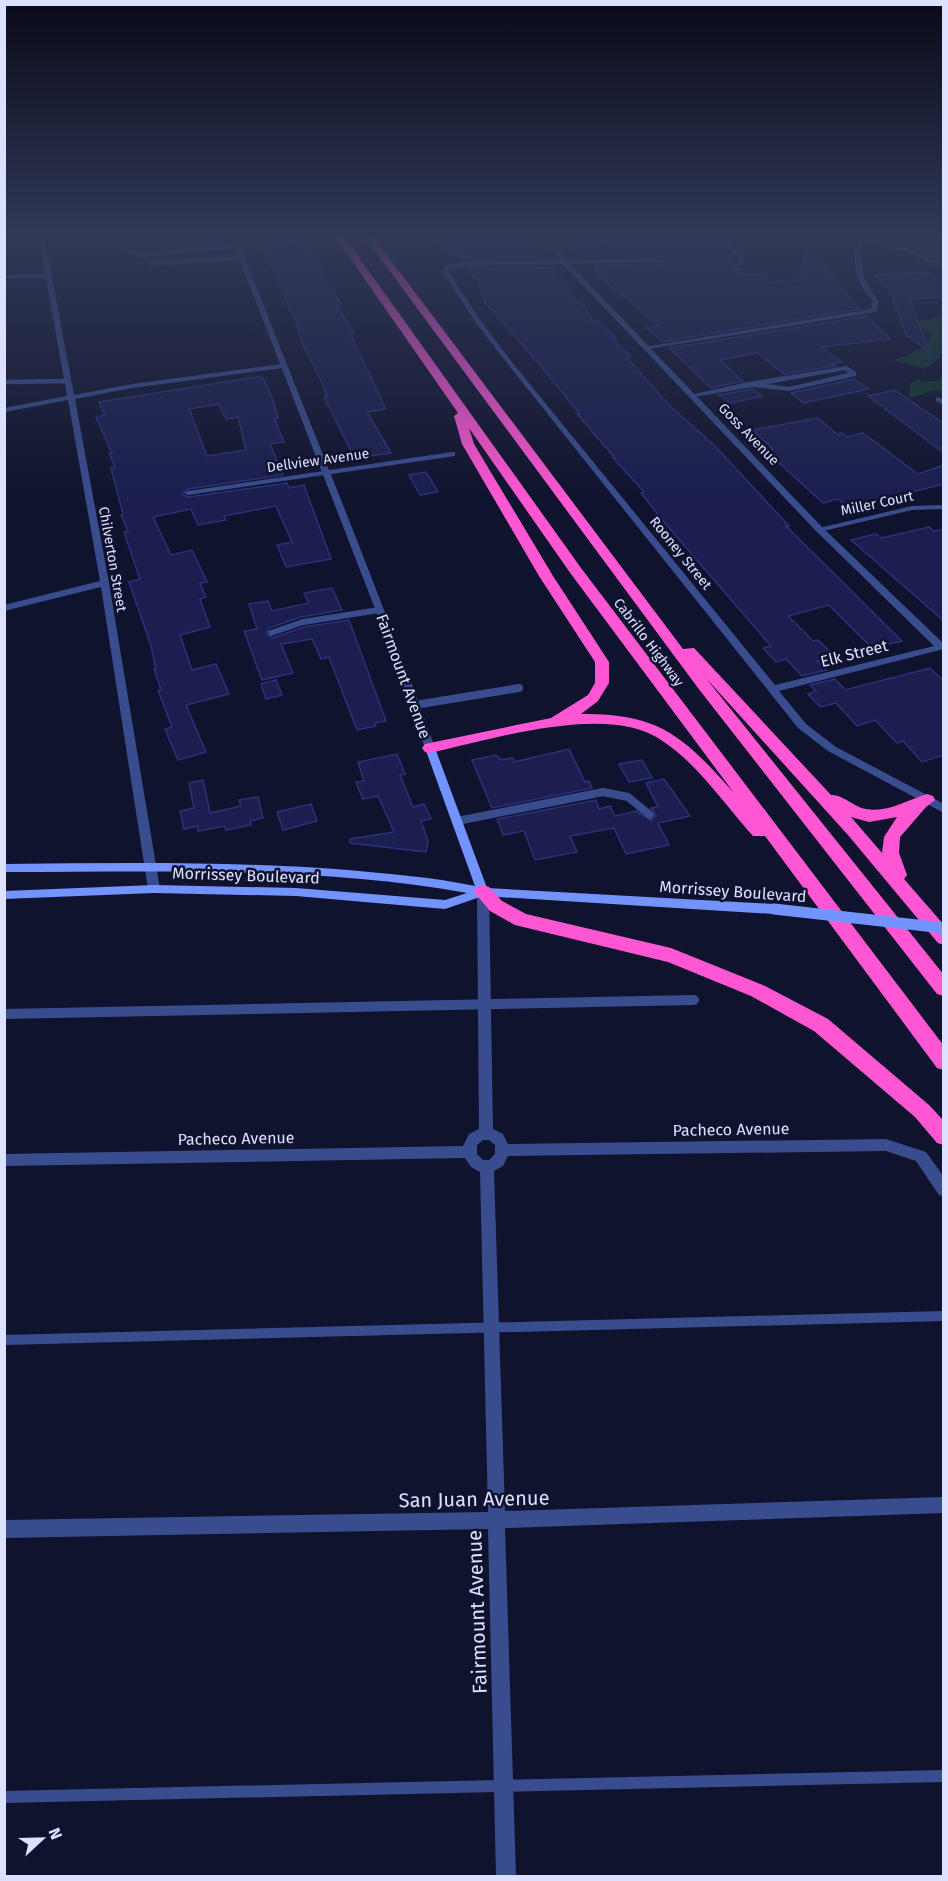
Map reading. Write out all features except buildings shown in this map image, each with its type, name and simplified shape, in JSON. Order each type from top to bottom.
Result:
[{"type":"highway","name":"Cabrillo Highway","points":[[400,323],[609,615],[944,1062]]},
{"type":"highway","name":"Cabrillo Highway","points":[[433,323],[651,614],[944,989]]},
{"type":"highway","points":[[456,402],[468,444],[546,576],[602,662],[602,683],[593,698],[578,710],[542,725]]},
{"type":"highway","points":[[651,614],[719,681],[944,939]]},
{"type":"highway","points":[[430,748],[542,725],[614,719],[639,723],[661,733],[679,748],[816,892]]},
{"type":"highway","points":[[791,761],[834,800],[858,814],[881,817],[927,800]]},
{"type":"highway","points":[[908,895],[891,856],[889,839],[898,826],[927,800]]},
{"type":"highway","points":[[483,892],[495,906],[520,920],[671,955],[758,991],[821,1025],[922,1111],[944,1136]]},
{"type":"main road","name":"Fairmount Avenue","points":[[430,748],[483,892]]},
{"type":"main road","name":"Morrissey Boulevard","points":[[4,868],[244,867],[303,870],[446,884],[483,892],[774,909],[944,928]]},
{"type":"main road","name":"Morrissey Boulevard","points":[[4,895],[154,889],[296,892],[445,905],[483,892]]},
{"type":"street","name":"Chilverton Street","points":[[57,323],[105,583],[154,889]]},
{"type":"street","name":"Fairmount Avenue","points":[[266,323],[327,473],[430,748]]},
{"type":"street","name":"Rooney Street","points":[[481,323],[502,354],[802,726],[818,739],[944,808]]},
{"type":"street","name":"Goss Avenue","points":[[624,323],[819,529],[942,647]]},
{"type":"street","points":[[648,347],[800,323]]},
{"type":"street","points":[[4,410],[70,397],[282,366]]},
{"type":"street","points":[[694,395],[748,384],[847,368],[853,374],[789,388],[748,384]]},
{"type":"street","name":"Dellview Avenue","points":[[188,493],[452,454]]},
{"type":"street","name":"Miller Court","points":[[819,529],[912,508],[940,507]]},
{"type":"street","points":[[4,608],[105,583]]},
{"type":"street","name":"Elk Street","points":[[773,689],[942,647]]},
{"type":"street","name":"Fairmount Avenue","points":[[483,892],[486,1134]]},
{"type":"street","points":[[486,1134],[496,1137],[504,1150],[497,1163],[488,1166],[473,1161],[469,1152],[472,1142],[486,1134]]},
{"type":"street","name":"Pacheco Avenue","points":[[504,1150],[886,1145],[921,1156],[944,1190]]},
{"type":"street","name":"Pacheco Avenue","points":[[4,1160],[469,1152]]},
{"type":"street","name":"Fairmount Avenue","points":[[488,1166],[494,1329],[495,1520],[506,1876]]},
{"type":"street","name":"San Juan Avenue","points":[[4,1529],[495,1520],[944,1506]]},
{"type":"lane","points":[[4,382],[68,381]]},
{"type":"lane","points":[[271,633],[303,622],[379,610]]},
{"type":"lane","points":[[415,705],[519,688]]},
{"type":"lane","points":[[457,821],[603,792],[628,797],[651,815]]},
{"type":"lane","points":[[4,1014],[694,1000]]},
{"type":"lane","points":[[4,1340],[944,1316]]},
{"type":"lane","points":[[4,1797],[504,1788],[944,1776]]},
{"type":"green space","points":[[911,323],[943,323],[943,354],[937,355],[941,357],[924,369],[893,360],[926,347],[932,334]]},
{"type":"green space","points":[[943,377],[943,391],[909,397],[910,383],[919,379],[922,382],[939,381]]},
{"type":"waterway","points":[[930,364],[934,360],[934,354],[944,344]]}]
